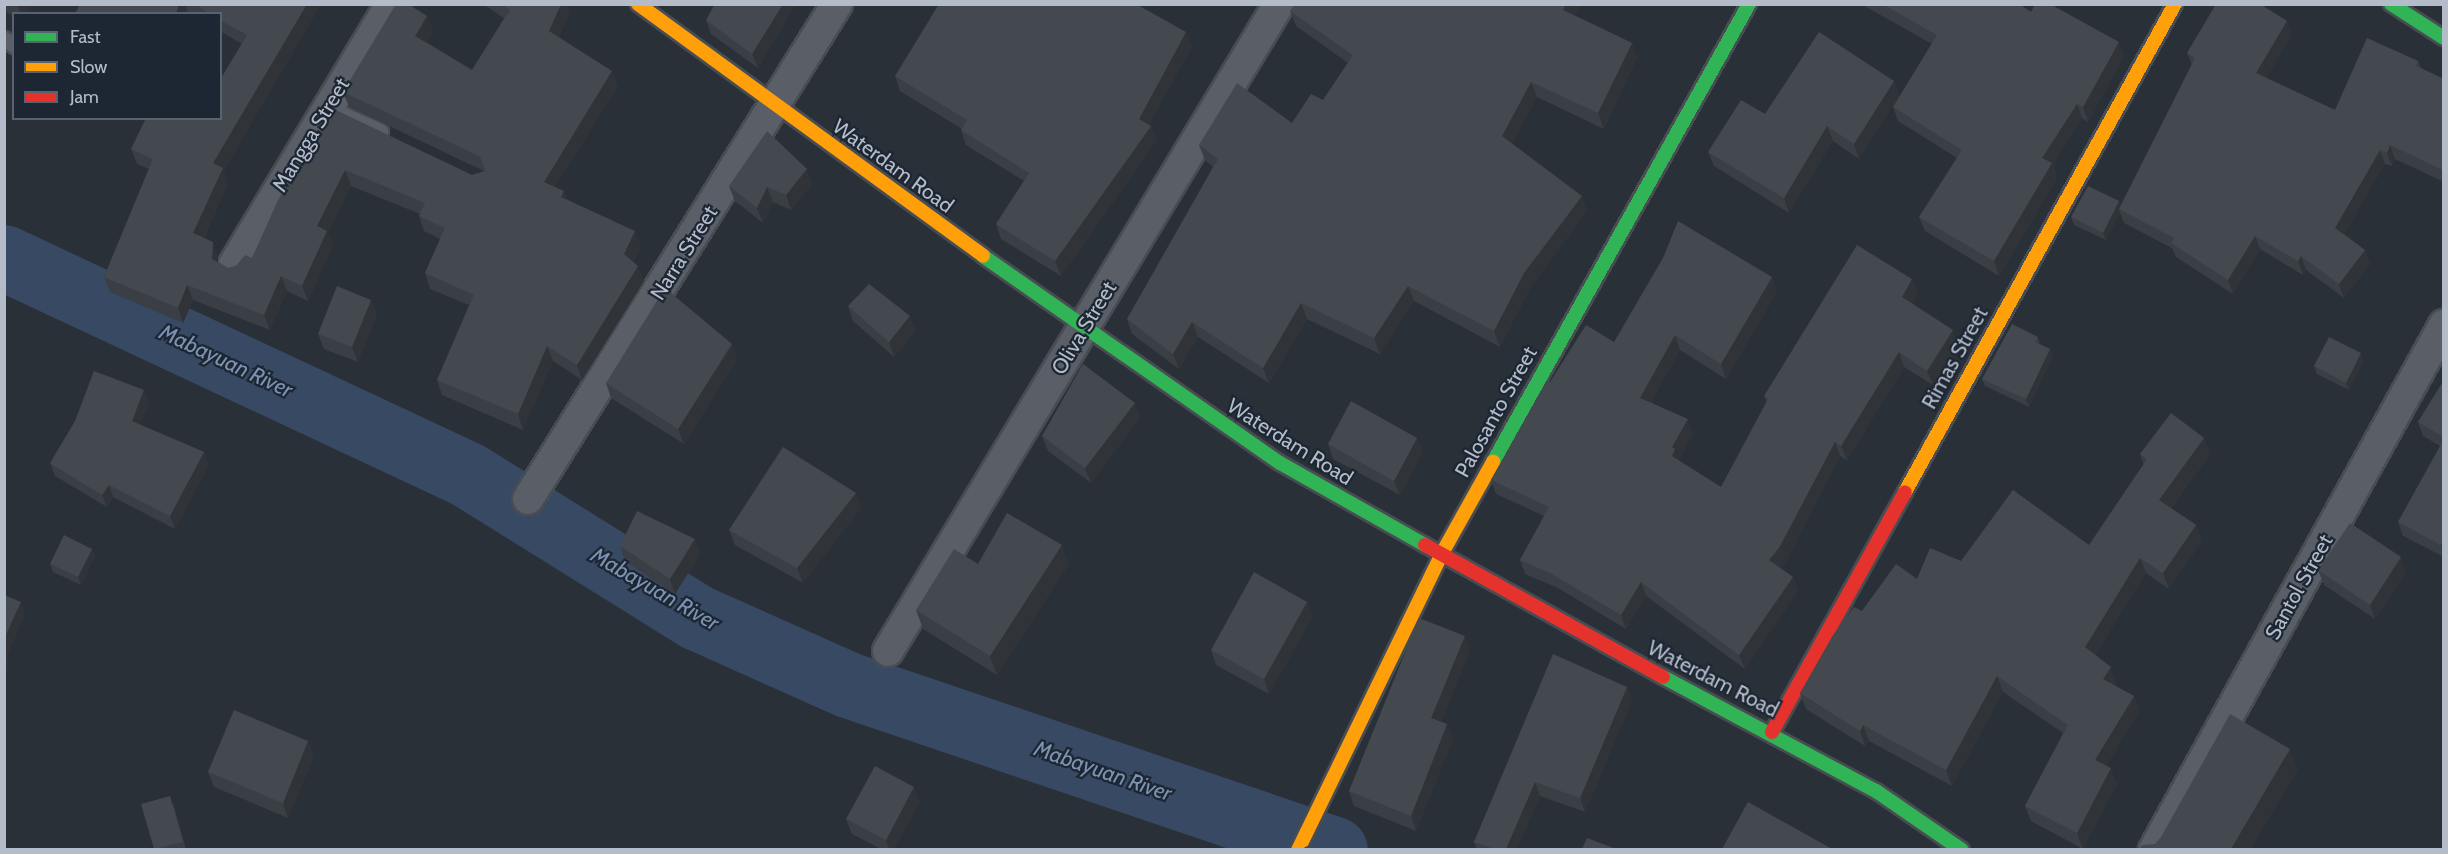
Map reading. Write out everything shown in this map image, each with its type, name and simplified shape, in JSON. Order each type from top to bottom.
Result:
[{"type":"street","name":"Mangga Street","points":[[233,266],[326,107],[391,4]]},
{"type":"street","name":"Waterdam Road","points":[[638,4],[775,108],[1083,329],[1280,463],[1604,647],[1772,732],[1876,790],[1962,849]]},
{"type":"street","name":"Narra Street","points":[[528,499],[775,108],[837,4]]},
{"type":"street","name":"Oliva Street","points":[[888,651],[1279,4]]},
{"type":"street","name":"Palosanto Street","points":[[1298,849],[1441,555],[1749,4]]},
{"type":"street","name":"Rimas Street","points":[[1772,732],[2175,4]]},
{"type":"street","points":[[2391,4],[2444,38]]},
{"type":"street","name":"Santol Street","points":[[2154,849],[2444,325]]},
{"type":"lane","points":[[326,107],[392,137]]},
{"type":"building","points":[[80,4],[179,4],[177,12],[76,12]]},
{"type":"building","points":[[195,4],[307,4],[213,163],[223,168],[193,233],[213,242],[212,259],[228,268],[236,266],[245,255],[252,258],[278,200],[333,109],[472,175],[485,171],[481,157],[343,92],[396,4],[408,4],[427,16],[415,36],[472,70],[510,10],[501,4],[561,4],[549,31],[612,71],[544,182],[564,191],[561,197],[635,231],[624,254],[638,266],[577,365],[547,346],[518,414],[437,380],[474,295],[425,273],[445,228],[419,216],[425,203],[345,170],[317,226],[327,231],[302,286],[281,276],[264,315],[187,285],[178,308],[104,277],[153,159],[131,149],[145,120],[222,120],[222,77],[247,35],[222,21],[222,12],[207,12]]},
{"type":"building","points":[[715,4],[783,4],[752,54],[706,20]]},
{"type":"building","points":[[939,4],[1136,4],[1186,32],[1139,119],[1151,126],[1055,261],[996,224],[1029,173],[961,130],[967,120],[895,76]]},
{"type":"building","points":[[1295,4],[1566,4],[1563,10],[1632,43],[1598,113],[1531,82],[1502,136],[1582,196],[1524,273],[1494,331],[1408,286],[1374,338],[1301,303],[1263,368],[1192,322],[1173,354],[1127,319],[1218,159],[1199,145],[1237,83],[1292,123],[1311,94],[1323,100],[1353,55],[1290,11]]},
{"type":"building","points":[[1882,4],[2019,4],[2031,12],[2035,4],[2050,4],[2119,42],[2083,107],[2077,104],[2042,158],[2052,163],[1994,261],[1919,217],[1962,150],[1893,107],[1937,35]]},
{"type":"building","points":[[2216,4],[2260,4],[2287,21],[2256,73],[2335,110],[2367,38],[2418,61],[2416,66],[2444,79],[2444,169],[2390,145],[2387,153],[2380,150],[2335,228],[2365,250],[2339,284],[2301,256],[2298,261],[2255,236],[2228,280],[2171,243],[2174,238],[2119,209],[2195,58],[2187,53]]},
{"type":"building","points":[[1819,32],[1894,81],[1854,144],[1827,126],[1784,198],[1708,152],[1741,100],[1765,114]]},
{"type":"building","points":[[767,131],[807,169],[786,195],[767,187],[757,208],[729,186]]},
{"type":"building","points":[[2088,186],[2119,201],[2103,233],[2071,217]]},
{"type":"building","points":[[1678,221],[1772,277],[1721,364],[1675,335],[1640,398],[1688,419],[1672,447],[1675,449],[1672,456],[1721,487],[1768,399],[1764,396],[1857,245],[1912,279],[1902,297],[1953,330],[1927,371],[1899,352],[1841,446],[1835,442],[1779,548],[1769,560],[1793,577],[1739,655],[1641,582],[1621,615],[1552,574],[1520,560],[1549,507],[1491,480],[1547,380],[1550,382],[1586,325],[1614,342],[1663,258]]},
{"type":"building","points":[[869,284],[910,316],[889,342],[848,306]]},
{"type":"building","points":[[337,286],[371,300],[352,347],[318,334]]},
{"type":"building","points":[[665,288],[732,344],[678,429],[606,383]]},
{"type":"building","points":[[2012,324],[2038,337],[2035,342],[2050,349],[2026,399],[1982,379]]},
{"type":"building","points":[[2329,337],[2361,353],[2346,383],[2314,366]]},
{"type":"building","points":[[1083,364],[1135,403],[1085,468],[1042,436]]},
{"type":"building","points":[[94,371],[144,390],[132,421],[204,452],[170,516],[109,485],[102,495],[50,463],[75,421]]},
{"type":"building","points":[[2444,380],[2444,437],[2418,422]]},
{"type":"building","points":[[1351,401],[1417,438],[1394,481],[1328,444]]},
{"type":"building","points":[[2171,413],[2204,438],[2159,500],[2196,525],[2163,573],[2140,558],[2085,647],[2111,667],[2103,679],[2134,696],[2095,760],[2111,768],[2077,833],[2025,806],[2068,725],[1997,676],[1946,770],[1863,725],[1860,731],[1800,693],[1833,635],[1854,607],[1862,611],[1896,564],[1917,579],[1930,548],[1961,561],[2013,490],[2089,545],[2147,459],[2140,454]]},
{"type":"building","points":[[2444,439],[2444,540],[2441,545],[2398,522]]},
{"type":"building","points":[[783,447],[856,493],[797,568],[729,530]]},
{"type":"building","points":[[637,511],[695,539],[670,579],[620,546]]},
{"type":"building","points":[[1007,513],[1062,545],[990,656],[916,610],[954,549],[978,564]]},
{"type":"building","points":[[2350,523],[2401,557],[2370,605],[2318,570]]},
{"type":"building","points":[[64,535],[92,549],[78,577],[50,564]]},
{"type":"building","points":[[1254,572],[1307,602],[1264,679],[1211,650]]},
{"type":"building","points":[[4,595],[21,602],[4,639]]},
{"type":"building","points":[[1419,618],[1465,636],[1431,718],[1447,724],[1411,816],[1349,791]]},
{"type":"building","points":[[1553,654],[1627,687],[1580,798],[1535,782],[1506,849],[1495,849],[1474,842]]},
{"type":"building","points":[[234,710],[308,741],[283,803],[208,772]]},
{"type":"building","points":[[2230,714],[2290,749],[2231,849],[2139,849],[2142,845],[2155,844],[2161,837]]},
{"type":"building","points":[[875,766],[914,787],[886,840],[846,819]]},
{"type":"building","points":[[170,796],[183,842],[154,849],[141,804]]},
{"type":"building","points":[[1748,802],[1832,849],[1722,849]]},
{"type":"building","points":[[1587,838],[1616,849],[1582,849]]},
{"type":"waterway","name":"Mabayuan River","points":[[4,258],[468,475],[698,618],[848,685],[1335,850]]},
{"type":"traffic: fast","points":[[1493,462],[1749,4]]},
{"type":"traffic: fast","points":[[2391,4],[2444,38]]},
{"type":"traffic: fast","points":[[983,256],[1280,463],[1425,545]]},
{"type":"traffic: fast","points":[[1663,677],[1876,791],[1962,850]]},
{"type":"traffic: slow","points":[[638,4],[983,256]]},
{"type":"traffic: slow","points":[[1905,492],[2175,4]]},
{"type":"traffic: slow","points":[[1298,850],[1441,555],[1493,462]]},
{"type":"traffic: jam","points":[[1772,732],[1905,492]]},
{"type":"traffic: jam","points":[[1425,545],[1663,677]]}]
